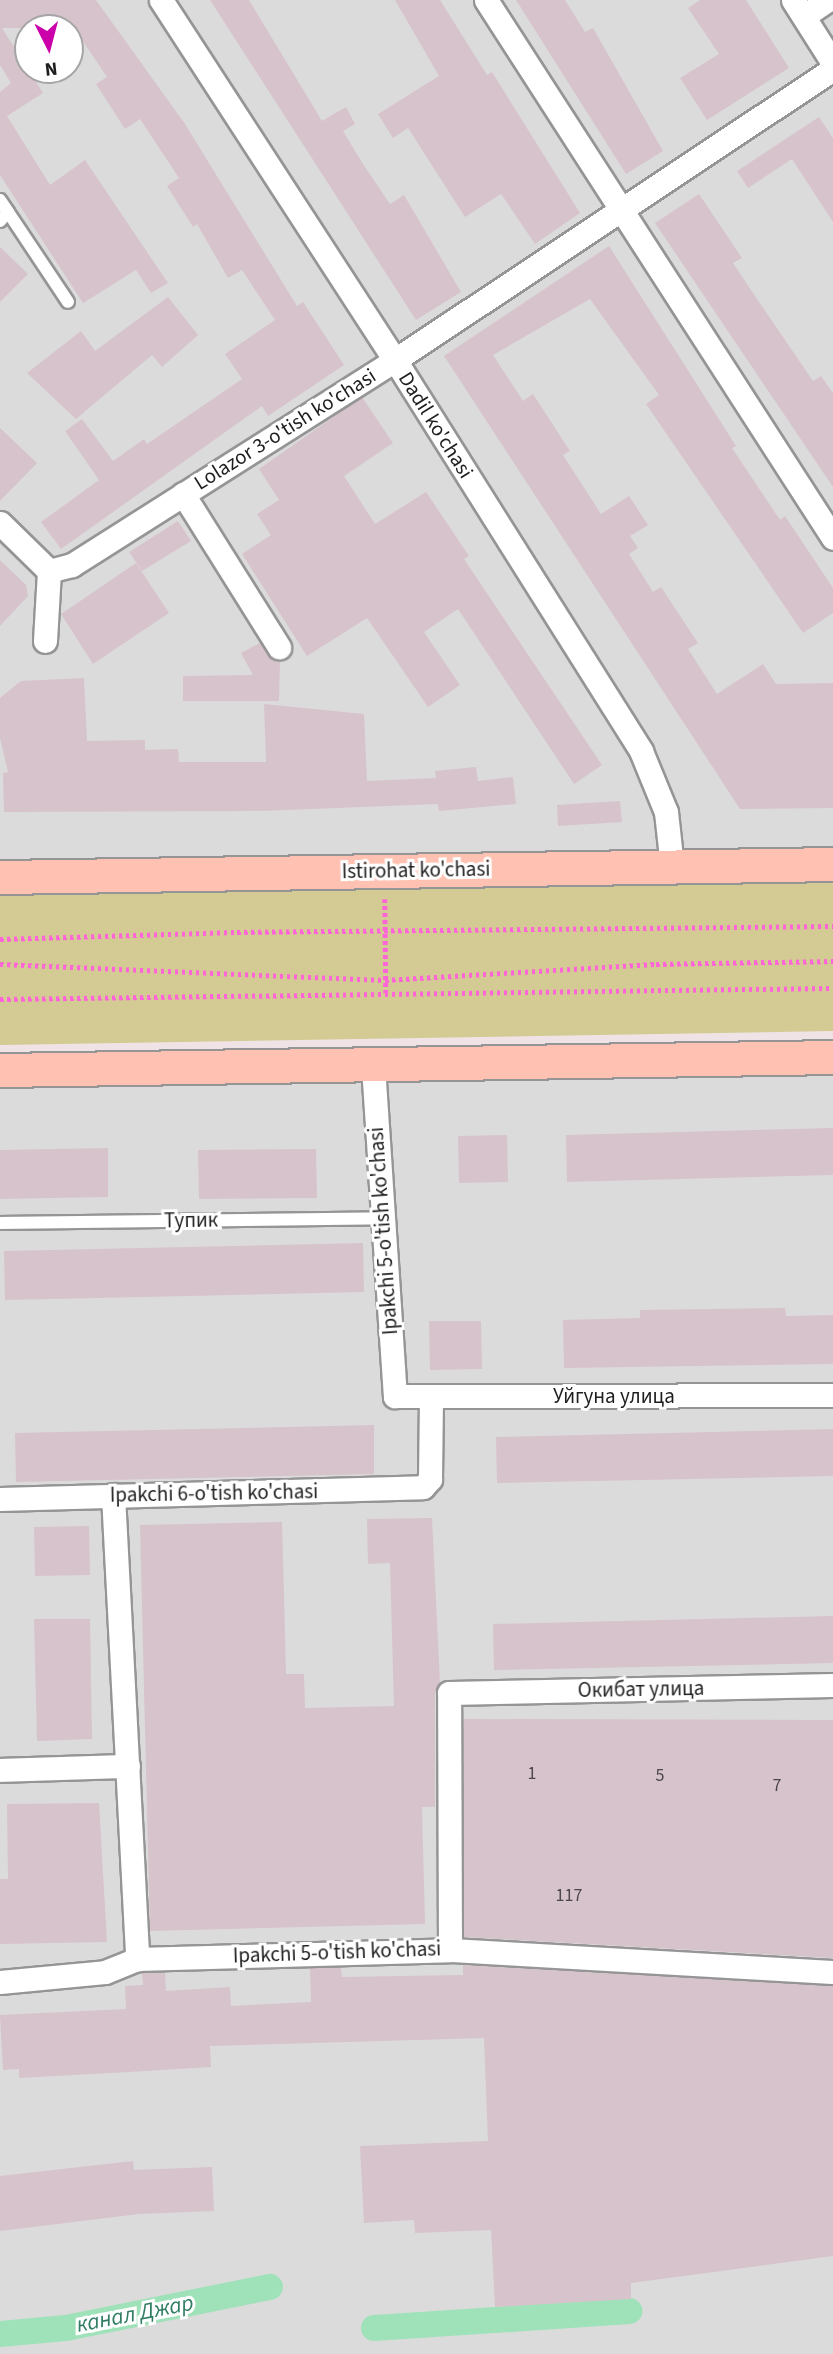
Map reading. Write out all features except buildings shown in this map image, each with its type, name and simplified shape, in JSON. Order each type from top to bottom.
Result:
[{"type":"main road","name":"Istirohat ko'chasi","points":[[0,877],[833,864]]},
{"type":"main road","points":[[0,1070],[833,1057]]},
{"type":"street","name":"Dadil ko'chasi","points":[[162,0],[396,360],[641,751],[666,812],[672,866]]},
{"type":"street","points":[[486,0],[833,538]]},
{"type":"street","points":[[828,0],[798,8],[833,64]]},
{"type":"street","name":"Lolazor 3-o'tish ko'chasi","points":[[49,570],[72,565],[396,360],[624,211],[833,69]]},
{"type":"street","points":[[183,494],[279,647]]},
{"type":"street","points":[[0,523],[49,570],[45,641]]},
{"type":"street","name":"Ipakchi 5-o'tish ko'chasi","points":[[373,1066],[396,1396]]},
{"type":"street","name":"Уйгуна улица","points":[[396,1396],[833,1395]]},
{"type":"street","name":"Ipakchi 6-o'tish ko'chasi","points":[[0,1499],[428,1485],[431,1396]]},
{"type":"street","points":[[113,1495],[137,1959]]},
{"type":"street","name":"Окибат улица","points":[[449,1693],[833,1685]]},
{"type":"street","name":"Ipakchi 5-o'tish ko'chasi","points":[[0,1982],[105,1972],[137,1959],[450,1950],[449,1693]]},
{"type":"street","points":[[0,1770],[128,1766]]},
{"type":"street","points":[[450,1950],[833,1972]]},
{"type":"lane","points":[[0,200],[4,216],[68,302]]},
{"type":"lane","name":"Тупик","points":[[0,1223],[382,1218]]},
{"type":"path","points":[[385,870],[386,993]]},
{"type":"path","points":[[0,939],[385,930],[833,926]]},
{"type":"path","points":[[0,964],[385,979],[656,964],[833,961]]},
{"type":"path","points":[[0,999],[833,988]]},
{"type":"shaded area","points":[[0,0],[833,0],[833,864],[0,877]]},
{"type":"shaded area","points":[[833,882],[833,1031],[0,1045],[0,893]]},
{"type":"shaded area","points":[[833,1067],[833,2354],[0,2354],[0,1082]]},
{"type":"waterway","name":"канал Джар","points":[[0,2334],[66,2328],[270,2287]]},
{"type":"waterway","name":"канал Джар","points":[[374,2328],[629,2311]]}]
